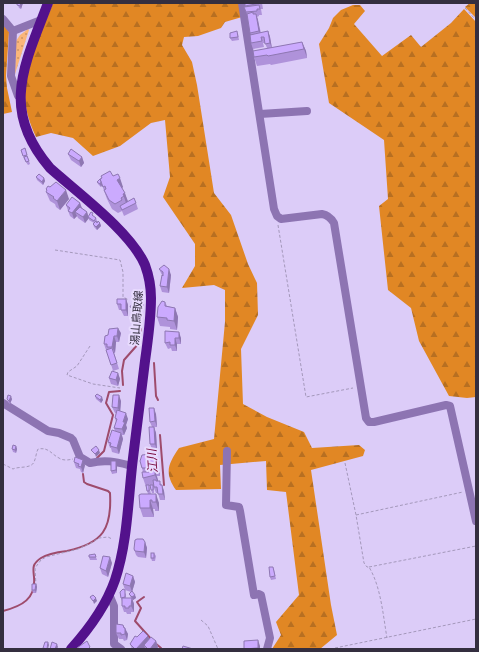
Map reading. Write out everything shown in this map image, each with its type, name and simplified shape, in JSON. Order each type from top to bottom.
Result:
[{"type":"main road","name":"湯山鳥取線","points":[[48,3],[23,69],[18,96],[22,118],[29,138],[38,154],[50,168],[127,238],[138,253],[148,273],[151,289],[151,308],[123,548],[118,570],[109,594],[94,620],[71,649]]},
{"type":"street","points":[[242,3],[274,210],[277,216],[281,219],[322,214],[331,218],[334,224],[366,418],[368,422],[374,422],[446,405],[450,406],[476,521]]},
{"type":"street","points":[[3,19],[13,31],[11,76],[18,96]]},
{"type":"street","points":[[13,31],[41,20]]},
{"type":"street","points":[[260,114],[307,111]]},
{"type":"street","points":[[3,403],[48,431],[59,433],[71,438],[80,457],[90,463],[102,460],[119,462],[132,466]]},
{"type":"street","points":[[227,451],[226,505],[239,507],[254,595],[261,595],[270,638],[267,649]]},
{"type":"street","points":[[109,594],[114,606],[115,647]]},
{"type":"path","points":[[465,8],[476,20]]},
{"type":"path","points":[[277,216],[306,397],[361,386]]},
{"type":"path","points":[[55,250],[120,260],[123,272],[123,297],[129,300]]},
{"type":"path","points":[[90,346],[77,366],[68,372],[67,375],[88,382],[120,388]]},
{"type":"path","points":[[3,464],[13,469],[18,467],[29,467],[33,464],[38,449],[40,448],[49,450],[62,460],[74,459]]},
{"type":"path","points":[[345,463],[364,562],[373,574],[388,638]]},
{"type":"path","points":[[356,515],[469,490]]},
{"type":"path","points":[[36,586],[35,568],[41,560],[78,549],[91,544],[100,538],[108,537],[112,539]]},
{"type":"path","points":[[369,567],[476,546]]},
{"type":"path","points":[[335,648],[476,619]]},
{"type":"path","points":[[201,620],[208,626],[218,649]]},
{"type":"shaded area","points":[[28,29],[29,30],[15,74],[16,41],[20,35]]},
{"type":"green space","points":[[53,3],[240,3],[242,17],[225,22],[221,28],[198,36],[184,37],[182,45],[192,62],[197,85],[214,193],[231,215],[248,264],[257,283],[258,315],[241,349],[243,404],[267,417],[304,432],[312,448],[359,445],[365,450],[363,456],[311,470],[331,605],[337,635],[320,649],[272,649],[281,635],[276,622],[299,595],[286,492],[267,490],[266,461],[220,465],[221,489],[176,490],[172,484],[169,469],[172,459],[179,448],[214,439],[225,322],[225,290],[214,285],[182,288],[195,266],[195,244],[163,197],[170,177],[165,120],[151,123],[120,146],[93,156],[73,138],[51,133],[36,137],[30,122],[25,101],[26,83],[31,59]]},
{"type":"green space","points":[[470,3],[476,3],[476,18],[465,7]]},
{"type":"green space","points":[[353,5],[360,5],[365,11],[354,24],[382,56],[411,35],[421,47],[451,23],[464,9],[476,22],[476,397],[467,398],[449,396],[419,341],[411,308],[388,290],[379,206],[388,199],[384,140],[329,103],[319,44],[329,28],[333,18],[341,10]]},
{"type":"green space","points":[[3,23],[9,32],[6,76],[12,112],[3,114]]},
{"type":"building","points":[[245,3],[261,3],[245,6]]},
{"type":"building","points":[[259,5],[260,9],[257,9],[257,11],[246,12],[244,7]]},
{"type":"building","points":[[253,12],[253,14],[256,14],[259,31],[250,33],[247,14]]},
{"type":"building","points":[[237,31],[238,37],[230,38],[230,33]]},
{"type":"building","points":[[268,31],[270,43],[265,44],[264,37],[261,37],[262,41],[251,43],[250,35]]},
{"type":"building","points":[[302,42],[304,49],[268,56],[254,57],[253,51]]},
{"type":"building","points":[[25,148],[27,155],[23,156],[21,150]]},
{"type":"building","points":[[71,149],[82,157],[79,161],[68,154]]},
{"type":"building","points":[[27,156],[29,161],[26,162],[24,157]]},
{"type":"building","points":[[110,171],[113,176],[118,174],[120,178],[117,180],[125,193],[121,198],[122,200],[115,204],[109,200],[104,190],[106,189],[105,186],[103,187],[100,179],[102,178],[101,176]]},
{"type":"building","points":[[39,174],[44,178],[42,182],[36,177]]},
{"type":"building","points":[[56,182],[66,190],[57,201],[46,192],[48,186],[50,187]]},
{"type":"building","points":[[72,197],[80,203],[72,213],[68,211],[70,208],[66,205]]},
{"type":"building","points":[[134,198],[136,203],[122,210],[120,206]]},
{"type":"building","points":[[80,207],[87,212],[83,217],[75,212]]},
{"type":"building","points":[[91,212],[96,218],[94,221],[88,217]]},
{"type":"building","points":[[96,221],[97,223],[98,221],[100,223],[96,227],[93,224]]},
{"type":"building","points":[[164,265],[169,269],[167,287],[160,286],[163,272],[159,269]]},
{"type":"building","points":[[134,293],[142,293],[141,304],[135,303]]},
{"type":"building","points":[[117,299],[126,299],[126,310],[121,310],[121,304],[117,304]]},
{"type":"building","points":[[162,301],[165,302],[165,306],[175,308],[174,321],[167,320],[167,318],[157,317],[158,307]]},
{"type":"building","points":[[130,306],[135,306],[135,309],[131,308]]},
{"type":"building","points":[[118,328],[117,336],[114,336],[112,347],[107,347],[107,344],[104,344],[105,336],[108,335],[109,329]]},
{"type":"building","points":[[165,331],[179,332],[179,338],[175,338],[175,345],[170,345],[170,342],[165,343]]},
{"type":"building","points":[[112,348],[117,363],[111,365],[106,350]]},
{"type":"building","points":[[112,371],[118,373],[116,380],[109,378]]},
{"type":"building","points":[[97,394],[102,397],[100,400],[95,396]]},
{"type":"building","points":[[8,395],[11,396],[9,401],[7,399]]},
{"type":"building","points":[[113,395],[119,395],[118,408],[112,407]]},
{"type":"building","points":[[149,408],[154,408],[155,421],[150,422]]},
{"type":"building","points":[[117,410],[126,413],[123,422],[125,422],[122,429],[114,428],[117,419],[115,418]]},
{"type":"building","points":[[149,427],[154,427],[155,444],[150,444]]},
{"type":"building","points":[[112,430],[121,433],[117,448],[110,446],[111,443],[108,442]]},
{"type":"building","points":[[13,445],[16,446],[15,450],[12,449]]},
{"type":"building","points":[[96,446],[99,450],[95,454],[91,450]]},
{"type":"building","points":[[154,449],[156,467],[151,467],[150,471],[155,471],[155,475],[143,478],[142,472],[149,472],[149,468],[142,468],[140,461],[142,455],[151,454],[150,450]]},
{"type":"building","points":[[75,457],[83,460],[81,467],[78,466],[79,464],[74,462]]},
{"type":"building","points":[[111,461],[116,461],[116,470],[111,471]]},
{"type":"building","points":[[153,480],[160,481],[163,494],[158,494],[157,487],[154,487]]},
{"type":"building","points":[[146,485],[149,485],[149,491],[147,491]]},
{"type":"building","points":[[150,485],[153,485],[153,490],[151,490]]},
{"type":"building","points":[[156,494],[156,502],[152,502],[152,500],[150,500],[150,508],[140,508],[139,495]]},
{"type":"building","points":[[143,539],[145,542],[144,552],[135,551],[135,540]]},
{"type":"building","points":[[151,553],[154,553],[154,558],[151,558]]},
{"type":"building","points":[[95,554],[96,557],[89,557],[89,555]]},
{"type":"building","points":[[103,556],[110,557],[106,571],[100,568]]},
{"type":"building","points":[[269,567],[273,567],[275,576],[270,577]]},
{"type":"building","points":[[126,573],[133,576],[130,586],[123,584]]},
{"type":"building","points":[[32,584],[36,584],[35,590],[32,590]]},
{"type":"building","points":[[123,589],[125,590],[125,597],[121,598],[120,592]]},
{"type":"building","points":[[132,591],[135,595],[132,597],[129,594]]},
{"type":"building","points":[[93,595],[96,598],[93,601],[90,597]]},
{"type":"building","points":[[122,598],[132,598],[131,606],[129,606],[129,608],[122,606]]},
{"type":"building","points":[[116,624],[123,625],[125,628],[125,634],[121,635],[121,633],[116,633]]},
{"type":"building","points":[[143,631],[148,636],[135,649],[130,644],[135,636],[137,637]]},
{"type":"building","points":[[151,637],[156,641],[150,649],[148,649],[144,645]]},
{"type":"building","points":[[258,640],[258,648],[244,649],[244,641]]},
{"type":"building","points":[[87,641],[90,647],[88,649],[77,648]]},
{"type":"building","points":[[45,642],[48,642],[47,649],[43,648]]},
{"type":"building","points":[[52,642],[57,644],[55,649],[50,649]]},
{"type":"building","points":[[183,646],[193,649],[182,649]]},
{"type":"waterway","points":[[140,337],[141,329]]},
{"type":"waterway","points":[[123,385],[122,371],[124,360],[139,343]]},
{"type":"waterway","name":"江川","points":[[154,363],[156,396],[158,400]]},
{"type":"waterway","points":[[97,458],[104,451],[113,415],[106,403],[109,392],[120,391]]},
{"type":"waterway","name":"江川","points":[[160,435],[164,485]]},
{"type":"waterway","points":[[3,611],[22,604],[30,596],[34,585],[34,566],[38,560],[50,554],[79,548],[89,544],[97,539],[103,532],[107,525],[109,516],[110,493],[84,482],[83,474]]},
{"type":"waterway","name":"江川","points":[[144,597],[137,602],[141,608],[135,621],[152,640]]},
{"type":"waterway","name":"江川","points":[[155,643],[161,648],[160,649]]}]
